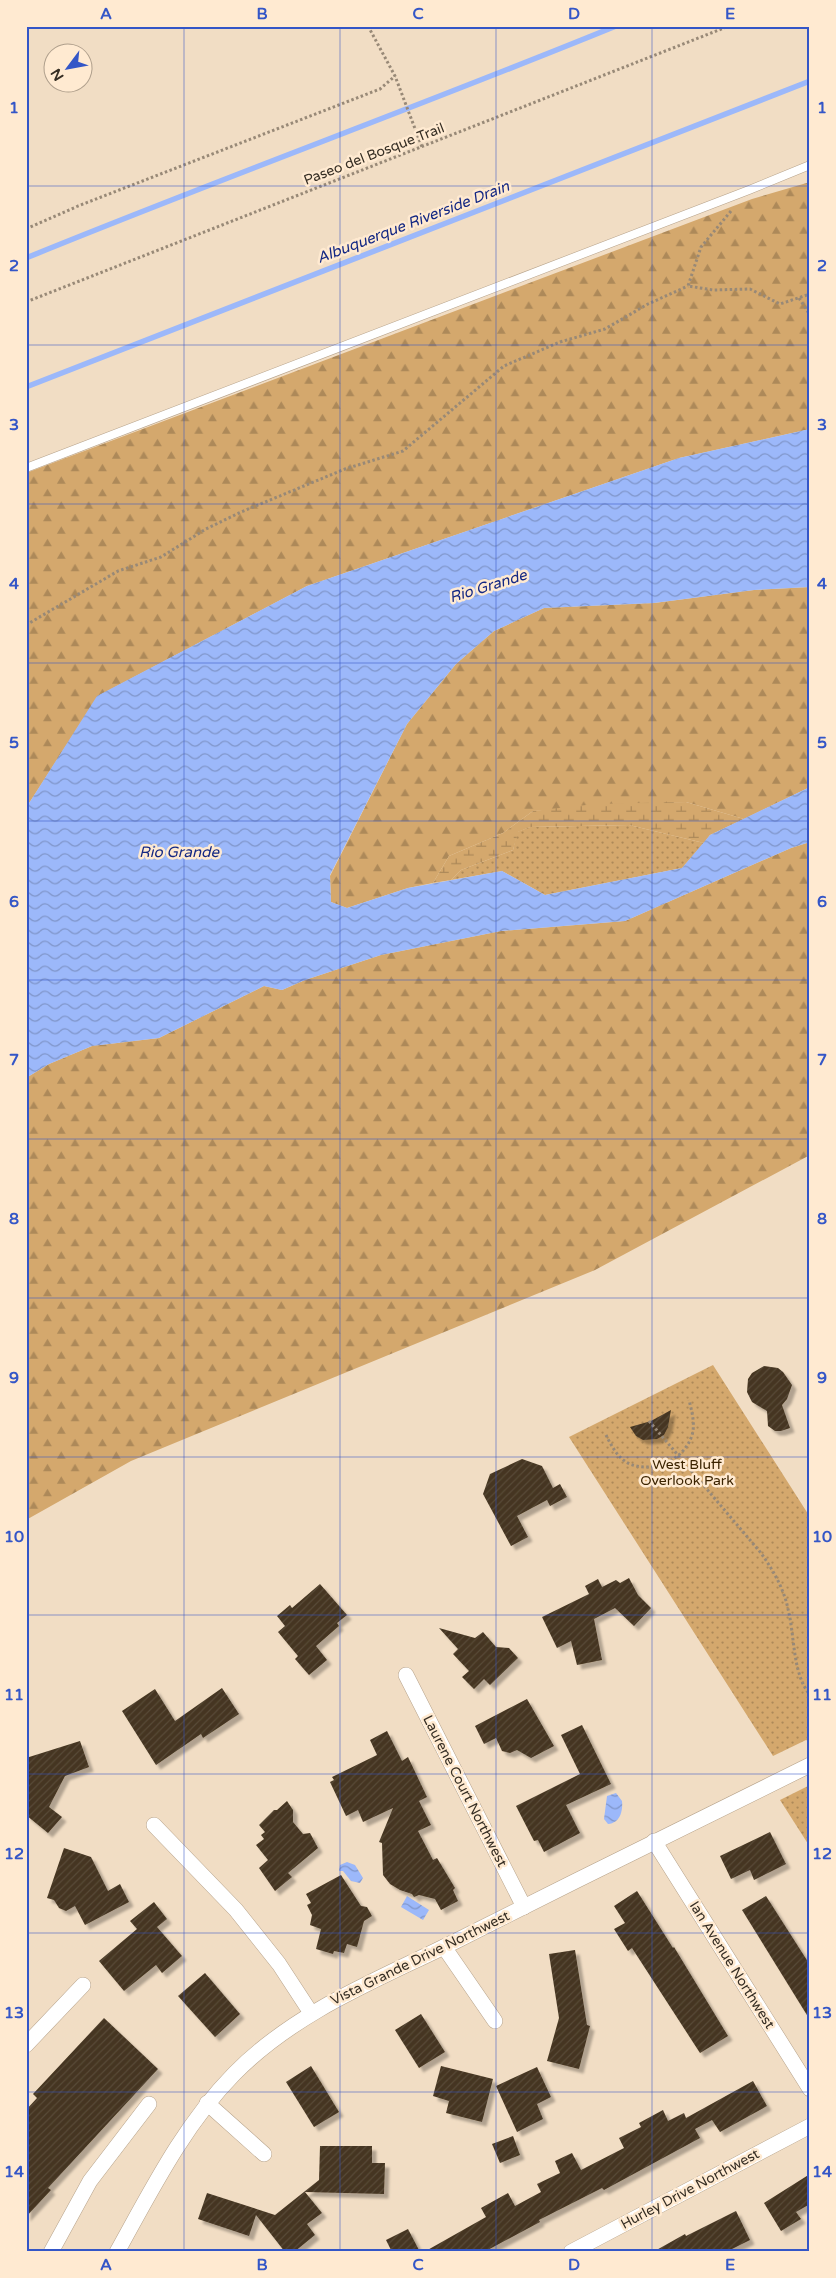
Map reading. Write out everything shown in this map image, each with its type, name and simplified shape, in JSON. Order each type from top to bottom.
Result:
[{"type":"street","name":"Laurene Court Northwest","points":[[406,1675],[524,1907]]},
{"type":"street","name":"Vista Grande Drive Northwest","points":[[117,2252],[180,2140],[207,2103],[235,2072],[271,2041],[342,1995],[444,1947],[810,1765]]},
{"type":"street","points":[[154,1825],[236,1910],[279,1964],[311,2014]]},
{"type":"street","name":"Ian Avenue Northwest","points":[[654,1842],[810,2089]]},
{"type":"street","points":[[444,1947],[495,2021]]},
{"type":"street","points":[[26,2046],[83,1985]]},
{"type":"street","points":[[207,2103],[264,2154]]},
{"type":"street","points":[[51,2252],[90,2181],[149,2104]]},
{"type":"street","name":"Hurley Drive Northwest","points":[[571,2252],[810,2126]]},
{"type":"lane","points":[[26,468],[810,165]]},
{"type":"path","points":[[368,26],[395,76],[422,147]]},
{"type":"path","name":"Paseo del Bosque Trail","points":[[26,302],[730,26]]},
{"type":"path","points":[[26,229],[78,206],[380,90],[395,76]]},
{"type":"path","points":[[688,286],[701,247],[749,190]]},
{"type":"path","points":[[26,625],[118,571],[161,557],[206,529],[240,512],[345,470],[403,451],[504,366],[560,342],[605,329],[648,304],[688,286],[713,290],[750,289],[780,304],[810,294]]},
{"type":"path","points":[[798,298],[810,315]]},
{"type":"path","points":[[606,1435],[617,1453],[629,1463],[656,1467],[678,1456],[692,1437],[693,1416],[689,1400]]},
{"type":"path","points":[[649,1421],[761,1553],[771,1568],[788,1607],[799,1674],[810,1695]]},
{"type":"green space","points":[[810,182],[810,429],[679,458],[307,586],[98,696],[26,808],[26,473],[752,199]]},
{"type":"green space","points":[[810,587],[810,787],[744,819],[686,802],[533,811],[503,833],[449,856],[433,883],[408,888],[347,908],[331,902],[330,876],[407,724],[456,664],[494,631],[544,608],[654,603],[754,590]]},
{"type":"green space","points":[[686,802],[744,819],[710,835],[704,843],[629,825],[530,827],[518,832],[513,850],[461,870],[451,880],[433,883],[449,856],[503,833],[533,811],[595,804]]},
{"type":"green space","points":[[629,825],[704,843],[682,868],[545,895],[502,871],[451,880],[461,870],[513,850],[517,832],[530,827]]},
{"type":"green space","points":[[810,842],[810,1155],[595,1270],[131,1461],[26,1520],[26,1078],[49,1064],[92,1046],[159,1038],[264,986],[282,990],[305,980],[381,955],[501,931],[625,921],[791,848]]},
{"type":"green space","name":"West Bluff Overlook Park","points":[[713,1365],[810,1517],[810,1742],[806,1740],[773,1756],[569,1437]]},
{"type":"green space","points":[[810,1785],[810,1847],[780,1800]]},
{"type":"water","name":"Rio Grande","points":[[810,429],[810,587],[754,590],[654,603],[544,608],[494,631],[456,664],[407,724],[330,875],[331,902],[347,908],[408,888],[502,871],[545,895],[682,868],[710,835],[810,787],[810,842],[791,848],[625,921],[501,931],[381,955],[305,980],[282,990],[264,986],[159,1038],[92,1046],[49,1064],[26,1078],[26,808],[97,696],[307,586],[679,458]]},
{"type":"water","points":[[616,1793],[622,1801],[622,1809],[618,1819],[608,1824],[604,1819],[607,1796]]},
{"type":"water","points":[[347,1862],[355,1865],[363,1878],[360,1883],[351,1881],[343,1871],[339,1871],[340,1865]]},
{"type":"water","points":[[407,1896],[429,1910],[423,1920],[401,1907]]},
{"type":"building","points":[[764,1366],[778,1368],[792,1385],[787,1399],[782,1405],[790,1428],[775,1431],[768,1426],[767,1411],[752,1402],[747,1392],[748,1379],[752,1373]]},
{"type":"building","points":[[671,1410],[668,1427],[664,1435],[657,1439],[643,1440],[636,1436],[630,1427],[651,1421]]},
{"type":"building","points":[[522,1459],[542,1466],[553,1488],[560,1484],[567,1497],[550,1506],[547,1500],[517,1516],[528,1537],[511,1546],[483,1494],[490,1474]]},
{"type":"building","points":[[629,1578],[638,1595],[651,1608],[634,1626],[615,1608],[594,1619],[602,1660],[577,1665],[571,1641],[557,1648],[542,1617],[589,1594],[585,1586],[598,1579],[602,1587],[616,1580],[620,1583]]},
{"type":"building","points":[[320,1584],[347,1615],[337,1623],[339,1626],[316,1646],[327,1660],[309,1675],[295,1659],[298,1656],[278,1632],[285,1626],[277,1616],[290,1605],[292,1608]]},
{"type":"building","points":[[439,1628],[475,1638],[483,1632],[496,1647],[509,1648],[518,1658],[490,1685],[484,1679],[474,1689],[462,1677],[469,1671],[453,1654],[458,1649]]},
{"type":"building","points":[[222,1688],[239,1714],[203,1738],[201,1734],[156,1765],[122,1711],[155,1689],[175,1721]]},
{"type":"building","points":[[527,1699],[554,1746],[531,1758],[517,1750],[510,1753],[502,1751],[496,1738],[484,1744],[475,1726]]},
{"type":"building","points":[[582,1725],[611,1784],[566,1805],[580,1833],[544,1852],[538,1840],[534,1841],[516,1806],[580,1774],[561,1735]]},
{"type":"building","points":[[387,1731],[402,1761],[408,1757],[427,1797],[419,1801],[431,1825],[418,1831],[433,1860],[437,1858],[455,1888],[453,1890],[458,1901],[441,1910],[435,1899],[419,1895],[414,1897],[412,1894],[390,1884],[383,1875],[382,1843],[379,1842],[393,1808],[363,1822],[358,1810],[346,1816],[330,1782],[334,1780],[332,1777],[377,1755],[370,1740]]},
{"type":"building","points":[[80,1741],[89,1767],[65,1776],[49,1807],[62,1817],[48,1833],[26,1815],[26,1758]]},
{"type":"building","points":[[287,1801],[293,1810],[293,1822],[303,1834],[310,1833],[318,1848],[288,1873],[292,1877],[275,1891],[259,1868],[268,1860],[256,1845],[264,1839],[261,1835],[265,1832],[259,1825],[274,1810],[277,1810]]},
{"type":"building","points":[[770,1832],[786,1864],[754,1880],[750,1870],[731,1879],[720,1856]]},
{"type":"building","points":[[64,1848],[91,1857],[108,1891],[120,1884],[129,1902],[85,1925],[75,1906],[66,1911],[59,1908],[54,1900],[47,1898]]},
{"type":"building","points":[[341,1875],[361,1906],[367,1907],[372,1916],[364,1921],[357,1947],[347,1944],[344,1953],[334,1951],[333,1954],[316,1949],[321,1929],[310,1925],[312,1915],[307,1905],[311,1903],[306,1894]]},
{"type":"building","points":[[637,1891],[674,1947],[728,2036],[700,2053],[632,1948],[628,1951],[614,1929],[625,1923],[614,1906]]},
{"type":"building","points":[[766,1896],[810,1965],[810,2020],[742,1910]]},
{"type":"building","points":[[154,1902],[167,1919],[157,1927],[182,1956],[162,1973],[156,1965],[124,1991],[99,1961],[137,1929],[130,1921]]},
{"type":"building","points":[[575,1950],[587,2025],[590,2026],[579,2069],[547,2061],[559,2018],[549,1954]]},
{"type":"building","points":[[205,1973],[240,2014],[215,2037],[178,1996]]},
{"type":"building","points":[[421,2014],[445,2052],[419,2068],[395,2030]]},
{"type":"building","points":[[104,2018],[158,2069],[48,2188],[51,2190],[26,2217],[26,2110],[37,2098],[33,2094]]},
{"type":"building","points":[[311,2066],[339,2112],[314,2127],[286,2082]]},
{"type":"building","points":[[441,2066],[493,2079],[482,2122],[446,2113],[449,2101],[433,2096]]},
{"type":"building","points":[[537,2067],[551,2097],[537,2104],[543,2119],[517,2132],[496,2086]]},
{"type":"building","points":[[753,2081],[767,2106],[720,2132],[712,2120],[695,2129],[700,2138],[604,2190],[602,2188],[539,2220],[540,2222],[484,2252],[424,2252],[486,2217],[481,2208],[508,2193],[515,2206],[541,2192],[537,2184],[560,2173],[555,2161],[572,2153],[581,2170],[624,2148],[619,2138],[641,2127],[639,2123],[663,2110],[668,2121],[684,2113],[686,2118]]},
{"type":"building","points":[[513,2136],[520,2155],[500,2163],[492,2144]]},
{"type":"building","points":[[320,2146],[372,2146],[372,2163],[385,2163],[384,2194],[305,2192],[322,2213],[307,2224],[315,2235],[294,2252],[285,2252],[256,2215],[249,2236],[198,2219],[207,2193],[275,2215],[319,2180]]},
{"type":"building","points":[[810,2174],[810,2204],[796,2212],[801,2219],[781,2231],[764,2203]]},
{"type":"building","points":[[736,2211],[750,2240],[726,2252],[653,2252],[685,2234],[686,2236]]},
{"type":"building","points":[[408,2229],[420,2252],[392,2252],[386,2240]]},
{"type":"waterway","points":[[26,258],[616,26]]},
{"type":"waterway","name":"Albuquerque Riverside Drain","points":[[26,387],[810,81]]}]
